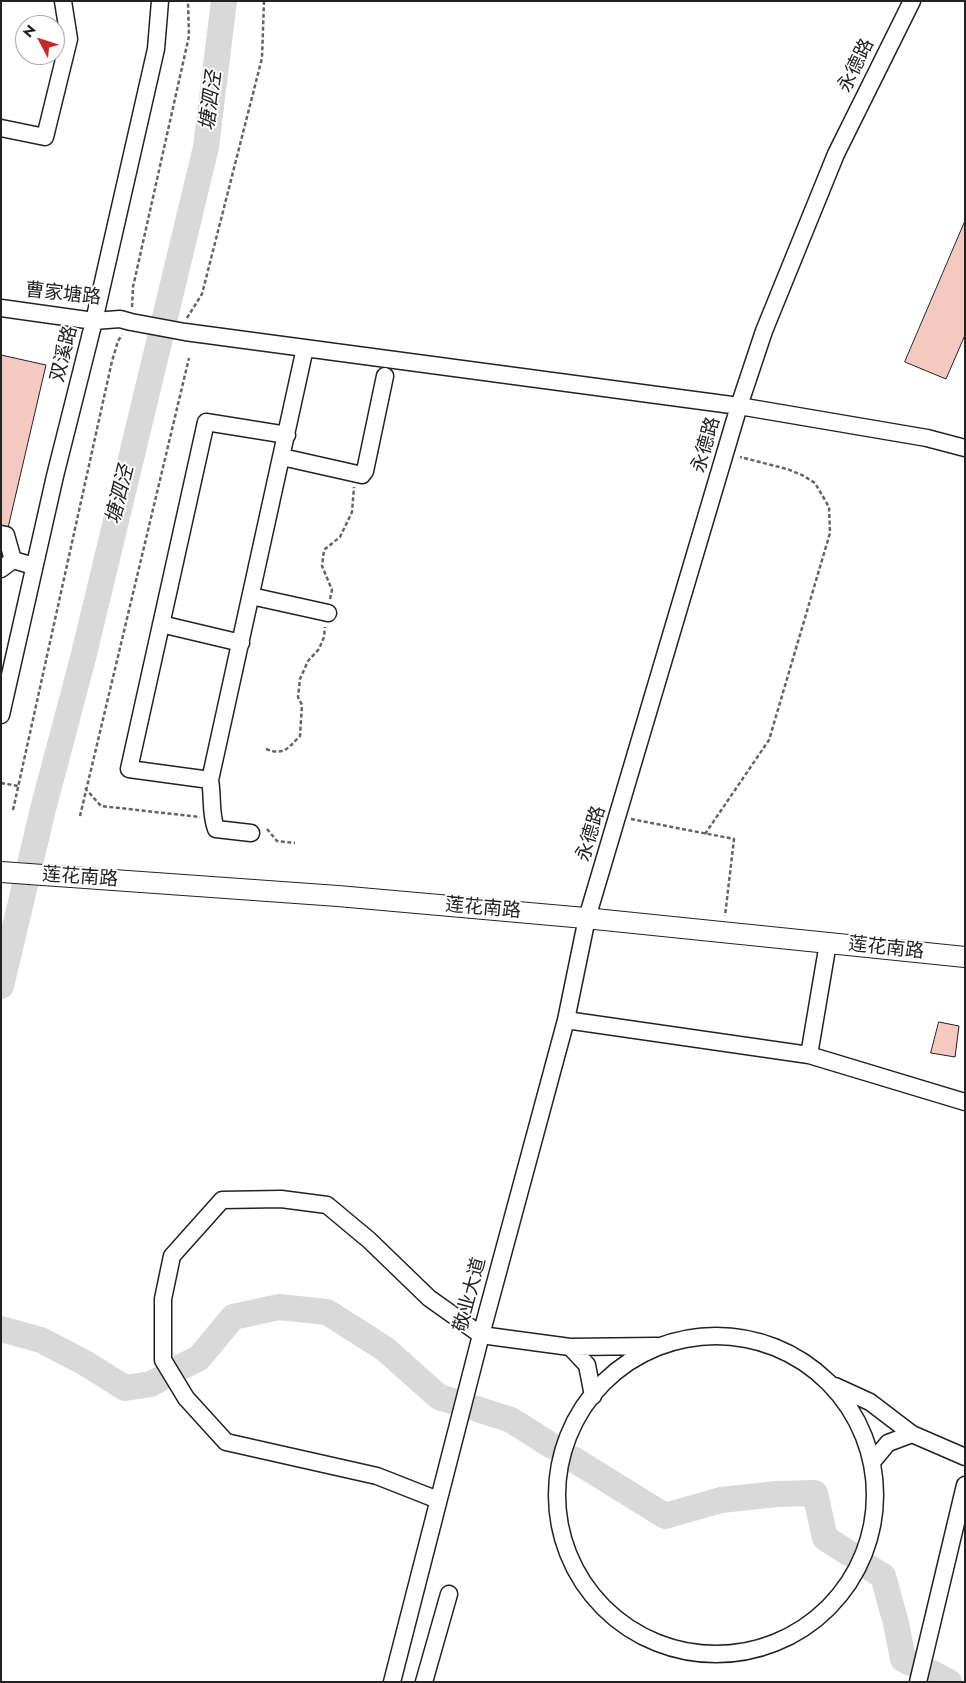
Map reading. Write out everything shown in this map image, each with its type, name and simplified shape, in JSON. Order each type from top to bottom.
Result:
[{"type":"main road","name":"莲花南路","points":[[1,872],[338,896],[588,918],[965,957]]},
{"type":"street","points":[[1,128],[45,136],[69,39],[63,1]]},
{"type":"street","name":"双溪路","points":[[1,715],[34,566],[94,321],[156,49],[160,1]]},
{"type":"street","name":"永德路","points":[[588,918],[739,406],[764,331],[836,154],[912,1]]},
{"type":"street","name":"曹家塘路","points":[[1,308],[94,321],[126,320],[185,327],[305,348],[739,406],[927,438],[965,448]]},
{"type":"street","points":[[258,831],[216,829],[212,818],[210,780],[305,348]]},
{"type":"street","points":[[282,457],[362,475],[365,471],[385,376]]},
{"type":"street","points":[[210,780],[129,769],[206,422],[287,435]]},
{"type":"street","points":[[1,534],[6,535],[7,565],[34,566]]},
{"type":"street","points":[[251,596],[328,613]]},
{"type":"street","points":[[161,624],[240,643]]},
{"type":"street","name":"敬业大道","points":[[392,1682],[481,1335],[566,1020],[588,918]]},
{"type":"street","points":[[809,1055],[828,943]]},
{"type":"street","points":[[566,1020],[809,1055],[965,1102]]},
{"type":"street","points":[[438,1500],[377,1476],[226,1442],[186,1398],[163,1360],[163,1299],[172,1256],[222,1200],[281,1199],[326,1205],[369,1240],[428,1298],[481,1335],[570,1347],[657,1346],[711,1335],[766,1342],[815,1368],[852,1410],[873,1461],[874,1516],[857,1569],[823,1613],[776,1643],[727,1654],[677,1650],[631,1631],[593,1598],[568,1555],[556,1506],[561,1456],[581,1410],[593,1396],[614,1372],[657,1346]]},
{"type":"street","points":[[570,1347],[587,1365],[593,1396]]},
{"type":"street","points":[[828,1383],[870,1402],[912,1434],[965,1457]]},
{"type":"street","points":[[873,1461],[888,1443],[912,1434]]},
{"type":"street","points":[[918,1682],[965,1485]]},
{"type":"street","points":[[424,1682],[448,1594]]},
{"type":"path","points":[[13,810],[112,361],[126,320],[189,36],[188,1]]},
{"type":"path","points":[[185,327],[202,294],[262,58],[264,1]]},
{"type":"path","points":[[80,816],[85,788],[189,358]]},
{"type":"path","points":[[705,834],[770,740],[830,533],[829,507],[815,483],[787,469],[752,459],[725,455]]},
{"type":"path","points":[[1,783],[18,786]]},
{"type":"path","points":[[85,788],[101,806],[212,818]]},
{"type":"path","points":[[618,817],[734,839],[723,932]]},
{"type":"path","points":[[258,831],[277,841],[295,843]]},
{"type":"building","points":[[965,221],[965,335],[946,379],[905,362]]},
{"type":"building","points":[[1,355],[46,365],[8,528],[1,527]]},
{"type":"building","points":[[939,1022],[959,1026],[955,1057],[931,1053]]},
{"type":"waterway","name":"塘泗泾","points":[[1,986],[43,809],[83,658],[206,147],[224,1]]},
{"type":"waterway","points":[[181,1367],[199,1358],[233,1317],[279,1307],[327,1312],[385,1349],[439,1397],[452,1401]]},
{"type":"waterway","points":[[1,1329],[41,1340],[85,1363],[125,1388],[151,1384],[160,1379]]},
{"type":"waterway","points":[[474,1408],[511,1420],[552,1446]]},
{"type":"waterway","points":[[573,1459],[665,1516],[721,1500],[777,1494],[815,1493],[825,1538],[850,1554]]},
{"type":"waterway","points":[[870,1568],[883,1576],[896,1623],[903,1659],[910,1663]]},
{"type":"waterway","points":[[932,1673],[949,1682]]}]
